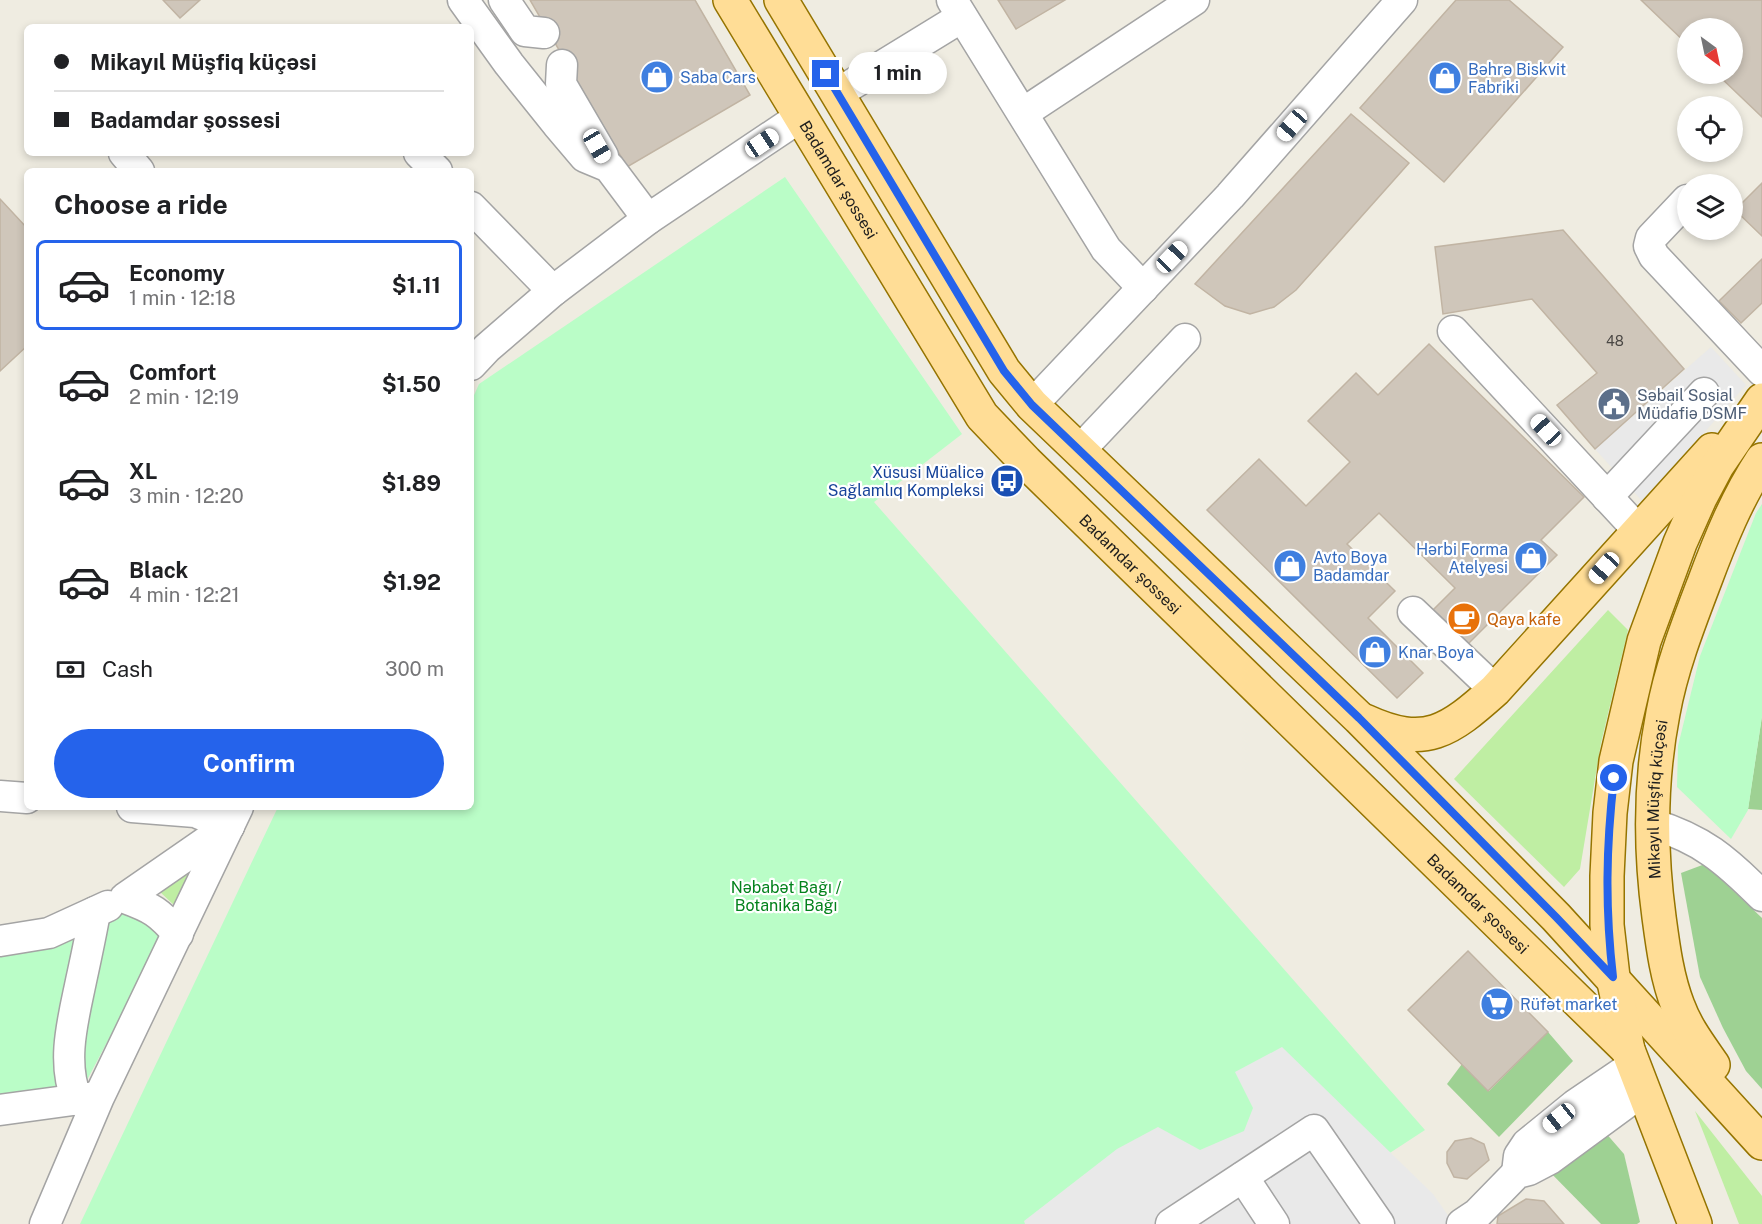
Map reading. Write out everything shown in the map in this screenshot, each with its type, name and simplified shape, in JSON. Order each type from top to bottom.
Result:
[{"type":"main road","name":"Badamdar şossesi","points":[[730,0],[982,416],[1636,1068]]},
{"type":"main road","points":[[781,0],[1004,371],[1032,405],[1359,718],[1556,917],[1762,1143]]},
{"type":"main road","points":[[800,117],[838,93]]},
{"type":"main road","points":[[1359,718],[1395,732],[1412,735],[1429,734],[1447,728],[1465,717],[1495,690],[1638,530],[1762,398]]},
{"type":"main road","points":[[1695,1224],[1636,1068],[1613,977],[1607,925],[1606,876],[1610,813],[1616,761],[1641,653],[1680,543],[1717,466],[1762,398]]},
{"type":"main road","points":[[1001,437],[1032,405]]},
{"type":"main road","name":"Mikayıl Müşfiq küçəsi","points":[[1762,460],[1744,487],[1714,554],[1680,651],[1663,712],[1655,772],[1653,824],[1654,868],[1663,950],[1678,1007],[1692,1035],[1762,1131]]},
{"type":"street","points":[[463,0],[509,64],[585,157],[609,167]]},
{"type":"street","points":[[504,0],[525,31],[544,33]]},
{"type":"street","points":[[1023,113],[1194,0]]},
{"type":"street","points":[[1032,405],[1230,196],[1402,0]]},
{"type":"street","points":[[838,93],[957,9],[1106,249],[1143,288]]},
{"type":"street","points":[[562,65],[561,84],[609,167],[648,219]]},
{"type":"street","points":[[474,362],[553,291],[648,219],[800,117]]},
{"type":"street","points":[[127,156],[137,168]]},
{"type":"street","points":[[422,156],[433,168]]},
{"type":"street","points":[[474,210],[553,291]]},
{"type":"street","points":[[1677,211],[1651,238],[1649,246],[1654,256],[1762,371]]},
{"type":"street","points":[[1453,331],[1638,530]]},
{"type":"street","points":[[1080,450],[1185,339]]},
{"type":"street","points":[[1607,497],[1704,393]]},
{"type":"street","points":[[1413,612],[1495,690]]},
{"type":"street","points":[[0,796],[24,798]]},
{"type":"street","points":[[170,810],[234,816]]},
{"type":"street","points":[[0,941],[49,933],[125,898],[234,816]]},
{"type":"street","points":[[45,1224],[88,1098],[178,934],[234,816]]},
{"type":"street","points":[[1653,824],[1678,832],[1702,844],[1738,872],[1762,896]]},
{"type":"street","points":[[125,898],[152,908],[163,916],[178,934]]},
{"type":"street","points":[[88,1098],[72,1087],[69,1048],[96,912]]},
{"type":"street","points":[[1462,1224],[1477,1214],[1517,1173],[1519,1156],[1527,1144],[1575,1105],[1636,1068]]},
{"type":"street","points":[[0,1110],[88,1098]]},
{"type":"street","points":[[1171,1224],[1314,1130],[1379,1224]]},
{"type":"street","points":[[1243,1177],[1274,1224]]},
{"type":"green space","name":"Nəbabət Bağı / Botanika Bağı","points":[[785,177],[962,434],[874,502],[1425,1130],[1281,1224],[80,1224],[277,810],[474,810],[474,395],[479,384]]},
{"type":"green space","points":[[1762,504],[1762,716],[1748,810],[1731,839],[1677,787],[1678,746],[1700,656],[1756,513]]},
{"type":"green space","points":[[1608,610],[1628,630],[1601,743],[1580,869],[1564,887],[1454,779]]},
{"type":"green space","points":[[1762,716],[1762,810],[1748,809]]},
{"type":"green space","points":[[200,860],[176,907],[159,891]]},
{"type":"green space","points":[[1705,864],[1762,918],[1762,1089],[1746,1071],[1700,977],[1681,873]]},
{"type":"green space","points":[[128,909],[163,936],[76,1101],[0,1098],[0,956],[42,946]]},
{"type":"green space","points":[[1548,1032],[1573,1061],[1499,1137],[1447,1084],[1462,1064],[1489,1091]]},
{"type":"green space","points":[[1695,1111],[1762,1196],[1762,1224],[1739,1224]]},
{"type":"green space","points":[[1591,1116],[1624,1154],[1640,1222],[1637,1224],[1601,1224],[1541,1163]]},
{"type":"shaded area","points":[[1711,347],[1746,385],[1643,502],[1595,449]]},
{"type":"shaded area","points":[[1282,1047],[1433,1194],[1454,1224],[1025,1224],[1024,1221],[1117,1149],[1158,1127],[1200,1150],[1244,1131],[1253,1108],[1235,1072]]},
{"type":"building","points":[[163,0],[200,0],[180,18]]},
{"type":"building","points":[[530,0],[695,0],[750,95],[627,167]]},
{"type":"building","points":[[998,0],[1065,0],[1016,29]]},
{"type":"building","points":[[1456,0],[1509,0],[1563,47],[1444,182],[1360,108]]},
{"type":"building","points":[[1641,0],[1762,0],[1762,117],[1743,99],[1743,96],[1740,96],[1727,84],[1743,84],[1743,18],[1677,18],[1677,34]]},
{"type":"building","points":[[1351,114],[1409,163],[1296,290],[1274,307],[1250,314],[1225,306],[1195,284]]},
{"type":"building","points":[[1762,183],[1762,236],[1743,218],[1743,202]]},
{"type":"building","points":[[0,199],[24,225],[24,349],[0,371]]},
{"type":"building","points":[[1563,230],[1684,369],[1595,449],[1557,405],[1597,373],[1532,299],[1443,314],[1435,247]]},
{"type":"building","points":[[1762,259],[1762,303],[1741,323],[1719,301]]},
{"type":"building","points":[[1429,344],[1584,497],[1541,540],[1557,555],[1468,644],[1433,610],[1455,588],[1379,513],[1347,544],[1395,591],[1368,618],[1423,673],[1397,698],[1207,510],[1259,459],[1306,506],[1350,462],[1308,421],[1356,373],[1378,395]]},
{"type":"building","points":[[1468,951],[1548,1032],[1488,1091],[1408,1010]]},
{"type":"building","points":[[1471,1138],[1484,1144],[1489,1160],[1467,1179],[1454,1177],[1447,1163],[1447,1152],[1455,1141]]},
{"type":"building","points":[[1526,1199],[1544,1201],[1564,1224],[1497,1224],[1498,1216]]},
{"type":"place","name":"Saba Cars","points":[[657,77]]},
{"type":"place","name":"Bəhrə Biskvit Fabriki","points":[[1445,78]]},
{"type":"place","name":"Səbail Sosial Müdafiə DSMF","points":[[1614,404]]},
{"type":"place","name":"Xüsusi Müalicə Sağlamlıq Kompleksi","points":[[1007,481]]},
{"type":"place","name":"Hərbi Forma Atelyesi","points":[[1531,558]]},
{"type":"place","name":"Avto Boya Badamdar","points":[[1290,566]]},
{"type":"place","name":"Qaya kafe","points":[[1464,619]]},
{"type":"place","name":"Knar Boya","points":[[1375,652]]},
{"type":"place","name":"Rüfət market","points":[[1497,1004]]},
{"type":"route","points":[[826,74],[1004,371],[1017,388],[1032,405],[1359,718],[1613,977],[1607,925],[1606,876],[1614,778]]}]
